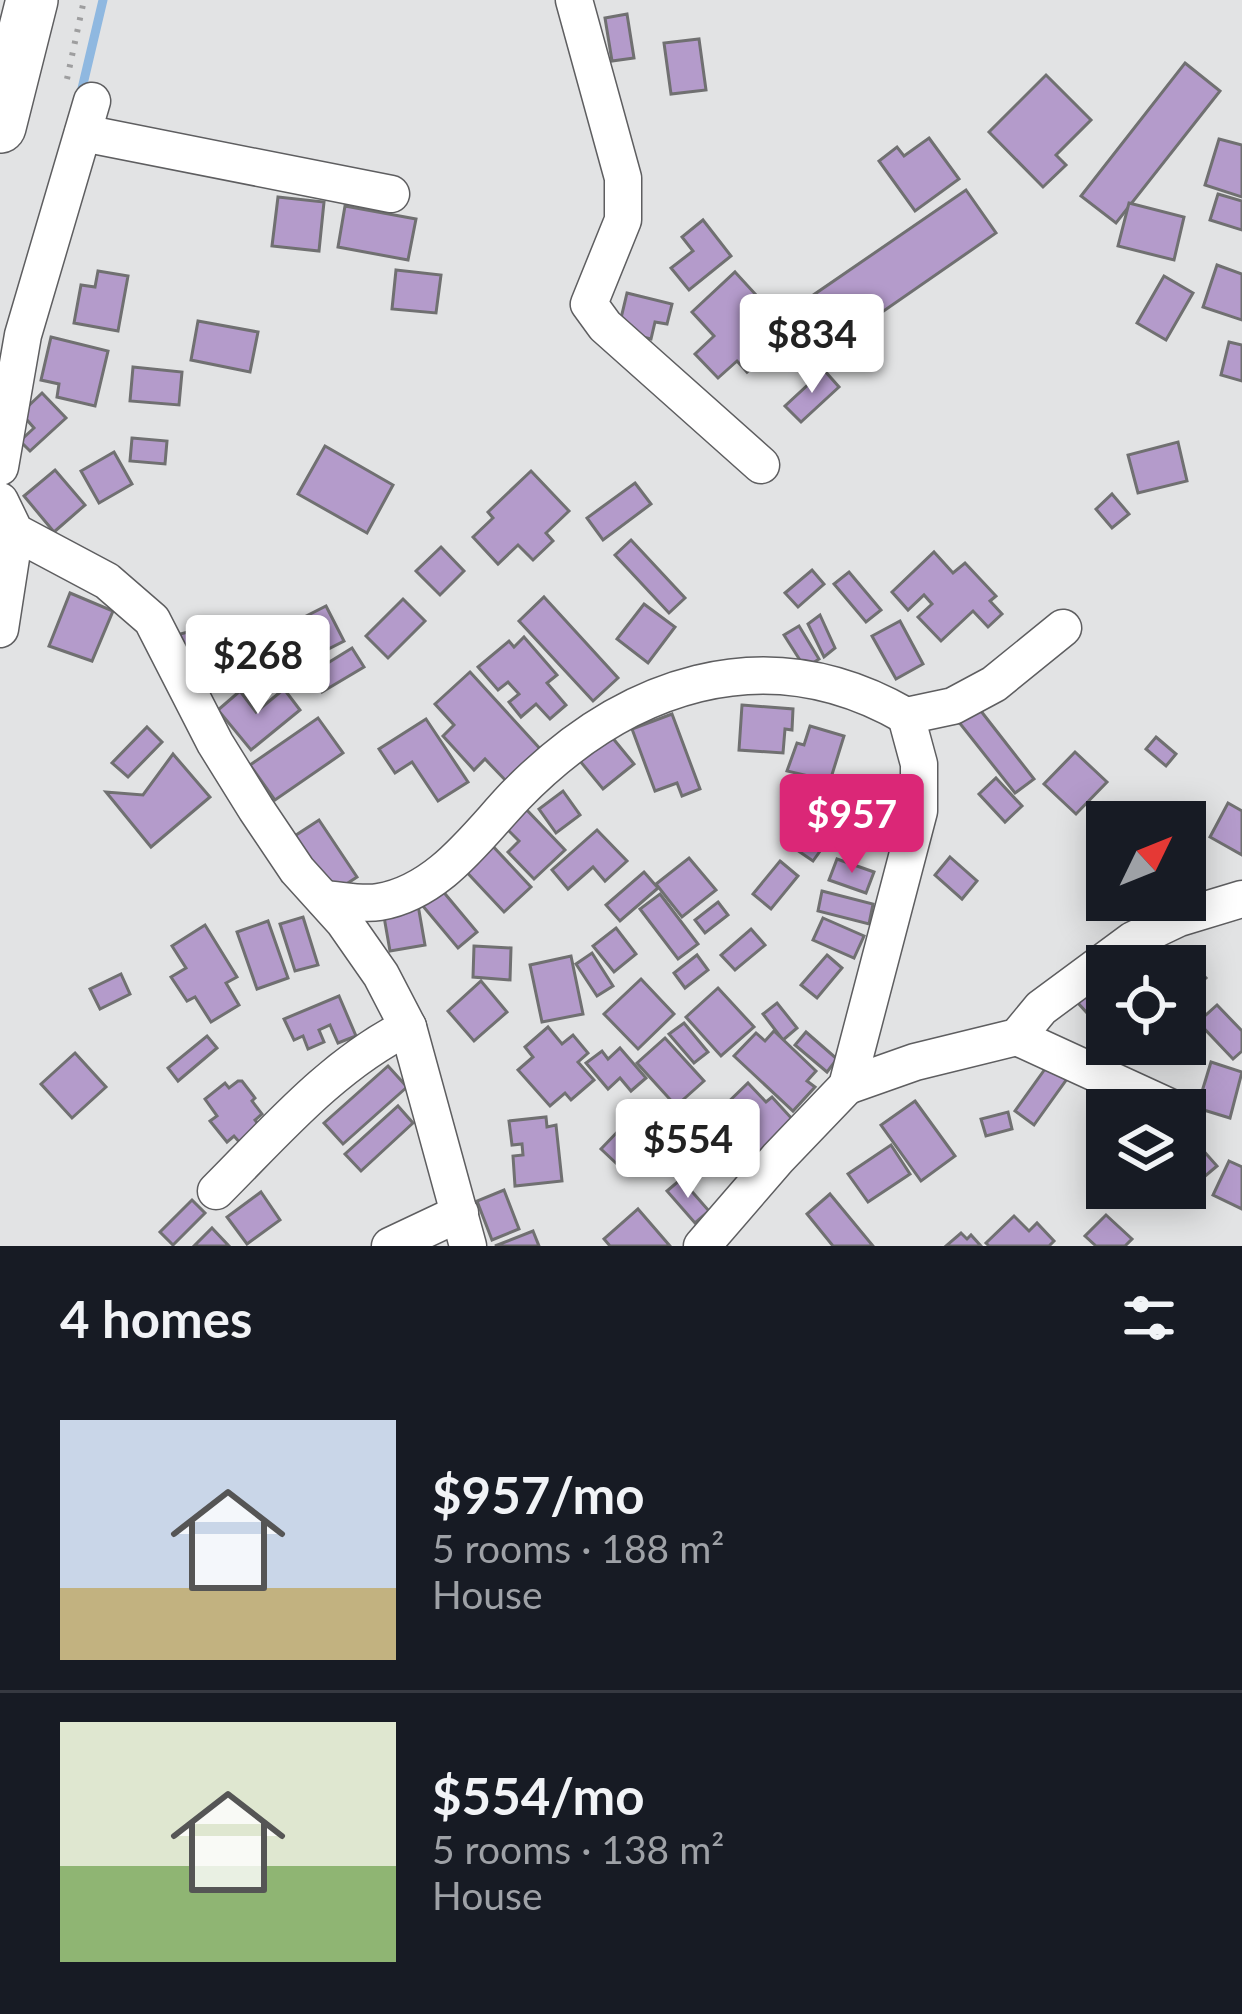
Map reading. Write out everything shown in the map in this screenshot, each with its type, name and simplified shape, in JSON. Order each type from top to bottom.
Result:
[{"type":"highway","points":[[0,127],[32,0]]},
{"type":"street","points":[[574,0],[623,178],[623,220],[589,304],[605,326],[761,465]]},
{"type":"street","points":[[0,467],[23,335],[87,117],[391,194]]},
{"type":"street","points":[[0,628],[8,517],[107,581],[152,620],[214,743],[297,870],[381,976],[408,1027],[464,1230],[389,1246]]},
{"type":"street","points":[[324,899],[379,902],[423,885],[456,861],[517,794],[572,744],[618,712],[744,674],[818,679],[867,694],[905,716],[953,706],[994,684],[1063,628]]},
{"type":"street","points":[[847,1086],[919,812],[919,764],[905,716]]},
{"type":"street","points":[[702,1246],[847,1086],[915,1062],[1017,1036],[1040,1008],[1133,940],[1179,918],[1242,899]]},
{"type":"street","points":[[216,1190],[318,1090],[382,1040],[408,1027]]},
{"type":"street","points":[[1017,1036],[1132,1089]]},
{"type":"building","points":[[627,14],[634,58],[612,61],[605,18]]},
{"type":"building","points":[[699,39],[706,90],[671,94],[664,43]]},
{"type":"building","points":[[1185,63],[1220,91],[1116,223],[1081,196]]},
{"type":"building","points":[[1046,75],[1091,120],[1056,155],[1066,165],[1043,187],[989,132]]},
{"type":"building","points":[[929,138],[959,179],[915,211],[879,161],[897,147],[904,156]]},
{"type":"building","points":[[1219,139],[1242,145],[1242,197],[1205,185]]},
{"type":"building","points":[[966,190],[996,233],[839,342],[809,298]]},
{"type":"building","points":[[1218,194],[1242,201],[1242,230],[1210,220]]},
{"type":"building","points":[[278,197],[324,202],[319,251],[272,246]]},
{"type":"building","points":[[1129,203],[1184,217],[1174,260],[1118,246]]},
{"type":"building","points":[[345,206],[416,219],[408,260],[338,247]]},
{"type":"building","points":[[703,220],[731,256],[689,290],[671,268],[693,251],[682,237]]},
{"type":"building","points":[[1217,265],[1242,274],[1242,320],[1203,307]]},
{"type":"building","points":[[396,270],[441,275],[436,313],[392,309]]},
{"type":"building","points":[[98,271],[128,276],[118,331],[74,323],[81,285],[95,287]]},
{"type":"building","points":[[735,272],[790,332],[747,372],[737,361],[718,378],[695,354],[714,336],[692,312]]},
{"type":"building","points":[[1164,276],[1193,293],[1166,340],[1137,323]]},
{"type":"building","points":[[627,293],[672,304],[667,324],[655,322],[651,339],[618,331]]},
{"type":"building","points":[[198,321],[258,332],[250,372],[191,360]]},
{"type":"building","points":[[51,337],[108,351],[95,406],[57,397],[59,384],[41,380]]},
{"type":"building","points":[[1229,342],[1242,345],[1242,381],[1221,375]]},
{"type":"building","points":[[133,367],[182,372],[179,405],[130,401]]},
{"type":"building","points":[[824,370],[839,387],[801,422],[785,406]]},
{"type":"building","points":[[42,393],[66,418],[30,451],[20,441],[34,428],[21,413]]},
{"type":"building","points":[[132,438],[167,441],[165,464],[130,461]]},
{"type":"building","points":[[1178,442],[1187,481],[1138,493],[1128,455]]},
{"type":"building","points":[[325,446],[393,485],[367,533],[298,494]]},
{"type":"building","points":[[114,452],[132,484],[99,503],[81,471]]},
{"type":"building","points":[[55,470],[85,505],[54,532],[24,496]]},
{"type":"building","points":[[531,471],[569,511],[546,533],[553,541],[533,560],[518,545],[498,564],[473,537],[493,518],[488,512]]},
{"type":"building","points":[[635,483],[651,504],[603,540],[587,518]]},
{"type":"building","points":[[1112,494],[1129,514],[1112,528],[1096,509]]},
{"type":"building","points":[[631,540],[685,598],[669,613],[615,555]]},
{"type":"building","points":[[441,547],[464,571],[440,595],[416,571]]},
{"type":"building","points":[[934,552],[953,573],[965,563],[996,596],[990,601],[1002,614],[988,627],[973,611],[941,641],[918,617],[932,604],[924,595],[908,610],[892,592]]},
{"type":"building","points":[[812,570],[824,584],[798,607],[785,593]]},
{"type":"building","points":[[849,572],[881,610],[866,622],[834,584]]},
{"type":"building","points":[[70,593],[113,611],[92,661],[49,646]]},
{"type":"building","points":[[544,597],[618,678],[593,701],[519,621]]},
{"type":"building","points":[[403,599],[425,621],[388,658],[366,636]]},
{"type":"building","points":[[644,604],[675,627],[648,663],[617,639]]},
{"type":"building","points":[[326,606],[344,641],[289,669],[271,634]]},
{"type":"building","points":[[820,615],[835,648],[824,657],[808,624]]},
{"type":"building","points":[[246,617],[255,648],[188,665],[180,634]]},
{"type":"building","points":[[900,621],[923,664],[896,679],[872,636]]},
{"type":"building","points":[[799,626],[819,659],[805,668],[784,635]]},
{"type":"building","points":[[524,637],[557,675],[547,683],[566,705],[550,719],[536,704],[521,717],[509,702],[519,694],[508,682],[498,690],[478,667],[509,641],[514,647]]},
{"type":"building","points":[[352,648],[364,667],[322,692],[310,674]]},
{"type":"building","points":[[470,672],[543,752],[509,784],[485,759],[474,770],[443,736],[454,725],[435,704]]},
{"type":"building","points":[[284,689],[300,710],[251,750],[218,710],[240,691],[256,712]]},
{"type":"building","points":[[742,705],[793,709],[792,730],[785,729],[783,753],[739,750]]},
{"type":"building","points":[[977,706],[1034,779],[1015,793],[958,721]]},
{"type":"building","points":[[672,714],[700,789],[682,796],[677,783],[655,791],[632,729]]},
{"type":"building","points":[[318,718],[343,753],[275,800],[250,765]]},
{"type":"building","points":[[426,719],[468,782],[438,801],[412,762],[395,773],[379,749]]},
{"type":"building","points":[[810,726],[844,736],[830,781],[787,771],[797,743],[804,745]]},
{"type":"building","points":[[147,727],[162,742],[128,777],[112,763]]},
{"type":"building","points":[[611,736],[634,764],[603,789],[580,761]]},
{"type":"building","points":[[1156,737],[1176,754],[1166,766],[1146,749]]},
{"type":"building","points":[[1075,752],[1107,782],[1076,814],[1044,784]]},
{"type":"building","points":[[173,754],[210,797],[151,847],[106,792],[143,795]]},
{"type":"building","points":[[996,778],[1022,806],[1005,822],[979,794]]},
{"type":"building","points":[[563,791],[580,815],[556,833],[539,809]]},
{"type":"building","points":[[1228,803],[1242,811],[1242,855],[1210,837]]},
{"type":"building","points":[[524,807],[565,850],[534,879],[508,852],[519,841],[504,826]]},
{"type":"building","points":[[319,820],[357,877],[328,896],[290,839]]},
{"type":"building","points":[[597,830],[627,861],[605,881],[593,867],[568,889],[552,870]]},
{"type":"building","points":[[806,836],[823,847],[813,861],[797,850]]},
{"type":"building","points":[[488,841],[531,887],[504,912],[461,866]]},
{"type":"building","points":[[950,857],[977,881],[962,899],[935,875]]},
{"type":"building","points":[[689,858],[716,890],[682,917],[656,884]]},
{"type":"building","points":[[837,859],[874,872],[866,893],[829,880]]},
{"type":"building","points":[[780,861],[798,876],[771,909],[753,894]]},
{"type":"building","points":[[644,872],[658,888],[620,921],[606,905]]},
{"type":"building","points":[[441,889],[477,932],[458,948],[422,905]]},
{"type":"building","points":[[822,891],[873,904],[869,924],[818,911]]},
{"type":"building","points":[[660,894],[698,944],[678,959],[640,909]]},
{"type":"building","points":[[718,902],[728,915],[705,933],[695,920]]},
{"type":"building","points":[[418,905],[425,945],[390,951],[383,911]]},
{"type":"building","points":[[303,917],[318,965],[295,971],[280,924]]},
{"type":"building","points":[[823,918],[864,936],[854,958],[813,940]]},
{"type":"building","points":[[268,921],[288,978],[257,989],[237,932]]},
{"type":"building","points":[[205,925],[237,977],[226,983],[239,1005],[211,1022],[195,997],[187,1001],[171,977],[186,968],[172,946]]},
{"type":"building","points":[[616,928],[636,954],[614,972],[593,946]]},
{"type":"building","points":[[751,929],[765,945],[735,970],[721,955]]},
{"type":"building","points":[[474,946],[511,948],[510,980],[473,977]]},
{"type":"building","points":[[592,953],[613,986],[597,996],[576,964]]},
{"type":"building","points":[[697,955],[708,970],[685,988],[674,973]]},
{"type":"building","points":[[827,955],[842,968],[817,998],[801,985]]},
{"type":"building","points":[[571,956],[583,1014],[542,1022],[530,965]]},
{"type":"building","points":[[121,974],[130,994],[100,1009],[90,989]]},
{"type":"building","points":[[641,979],[674,1014],[638,1049],[604,1014]]},
{"type":"building","points":[[481,981],[507,1012],[474,1041],[448,1011]]},
{"type":"building","points":[[718,988],[754,1027],[721,1056],[686,1017]]},
{"type":"building","points":[[339,996],[356,1036],[338,1043],[330,1025],[319,1030],[324,1042],[308,1049],[303,1036],[294,1040],[284,1019]]},
{"type":"building","points":[[777,1003],[797,1028],[783,1040],[763,1014]]},
{"type":"building","points":[[1217,1005],[1242,1031],[1242,1051],[1233,1059],[1206,1030],[1206,1015]]},
{"type":"building","points":[[684,1023],[708,1052],[694,1063],[669,1034]]},
{"type":"building","points":[[548,1027],[562,1044],[573,1035],[588,1053],[578,1062],[594,1080],[571,1100],[565,1093],[550,1106],[518,1070],[533,1057],[525,1047]]},
{"type":"building","points":[[774,1031],[816,1071],[807,1081],[815,1087],[793,1111],[734,1056],[756,1033],[765,1041]]},
{"type":"building","points":[[806,1032],[837,1059],[827,1072],[795,1045]]},
{"type":"building","points":[[207,1036],[217,1048],[178,1081],[168,1068]]},
{"type":"building","points":[[665,1038],[704,1081],[676,1106],[637,1063]]},
{"type":"building","points":[[620,1048],[646,1078],[631,1091],[620,1078],[608,1089],[586,1063],[602,1051],[608,1059]]},
{"type":"building","points":[[75,1053],[106,1087],[72,1118],[41,1084]]},
{"type":"building","points":[[1050,1062],[1069,1076],[1034,1125],[1015,1111]]},
{"type":"building","points":[[1211,1062],[1242,1072],[1230,1118],[1206,1111],[1203,1089]]},
{"type":"building","points":[[388,1066],[407,1087],[343,1144],[324,1123]]},
{"type":"building","points":[[238,1081],[255,1098],[252,1101],[262,1114],[255,1120],[261,1128],[241,1144],[234,1136],[227,1142],[210,1121],[217,1116],[205,1099],[225,1083],[229,1088]]},
{"type":"building","points":[[748,1083],[766,1102],[772,1097],[794,1121],[763,1158],[756,1151],[749,1158],[724,1132],[731,1126],[718,1112]]},
{"type":"building","points":[[915,1101],[955,1156],[921,1181],[881,1125]]},
{"type":"building","points":[[398,1106],[413,1123],[361,1171],[345,1154]]},
{"type":"building","points":[[1008,1112],[1012,1129],[986,1136],[981,1119]]},
{"type":"building","points":[[659,1113],[690,1135],[673,1157],[643,1135]]},
{"type":"building","points":[[546,1117],[547,1127],[556,1125],[562,1181],[515,1186],[513,1156],[523,1155],[522,1144],[512,1145],[509,1121]]},
{"type":"building","points":[[623,1126],[640,1142],[618,1165],[601,1149]]},
{"type":"building","points":[[648,1142],[665,1160],[655,1169],[638,1151]]},
{"type":"building","points":[[891,1145],[910,1174],[868,1202],[848,1174]]},
{"type":"building","points":[[1206,1154],[1217,1166],[1206,1175]]},
{"type":"building","points":[[1229,1161],[1242,1167],[1242,1209],[1213,1195]]},
{"type":"building","points":[[681,1179],[709,1211],[695,1223],[667,1191]]},
{"type":"building","points":[[504,1190],[519,1229],[492,1240],[477,1201]]},
{"type":"building","points":[[261,1192],[280,1220],[247,1244],[227,1217]]},
{"type":"building","points":[[830,1194],[873,1246],[833,1246],[807,1214]]},
{"type":"building","points":[[192,1200],[205,1213],[173,1245],[160,1232]]},
{"type":"building","points":[[638,1209],[670,1246],[610,1246],[604,1239]]},
{"type":"building","points":[[1106,1215],[1132,1239],[1125,1246],[1096,1246],[1085,1236]]},
{"type":"building","points":[[1014,1216],[1029,1231],[1037,1223],[1054,1241],[1049,1246],[989,1246],[986,1243]]},
{"type":"building","points":[[212,1228],[229,1246],[194,1246]]},
{"type":"building","points":[[533,1231],[539,1246],[495,1246]]},
{"type":"building","points":[[961,1233],[967,1239],[971,1235],[981,1246],[946,1246]]},
{"type":"waterway","points":[[80,97],[103,0]]}]
